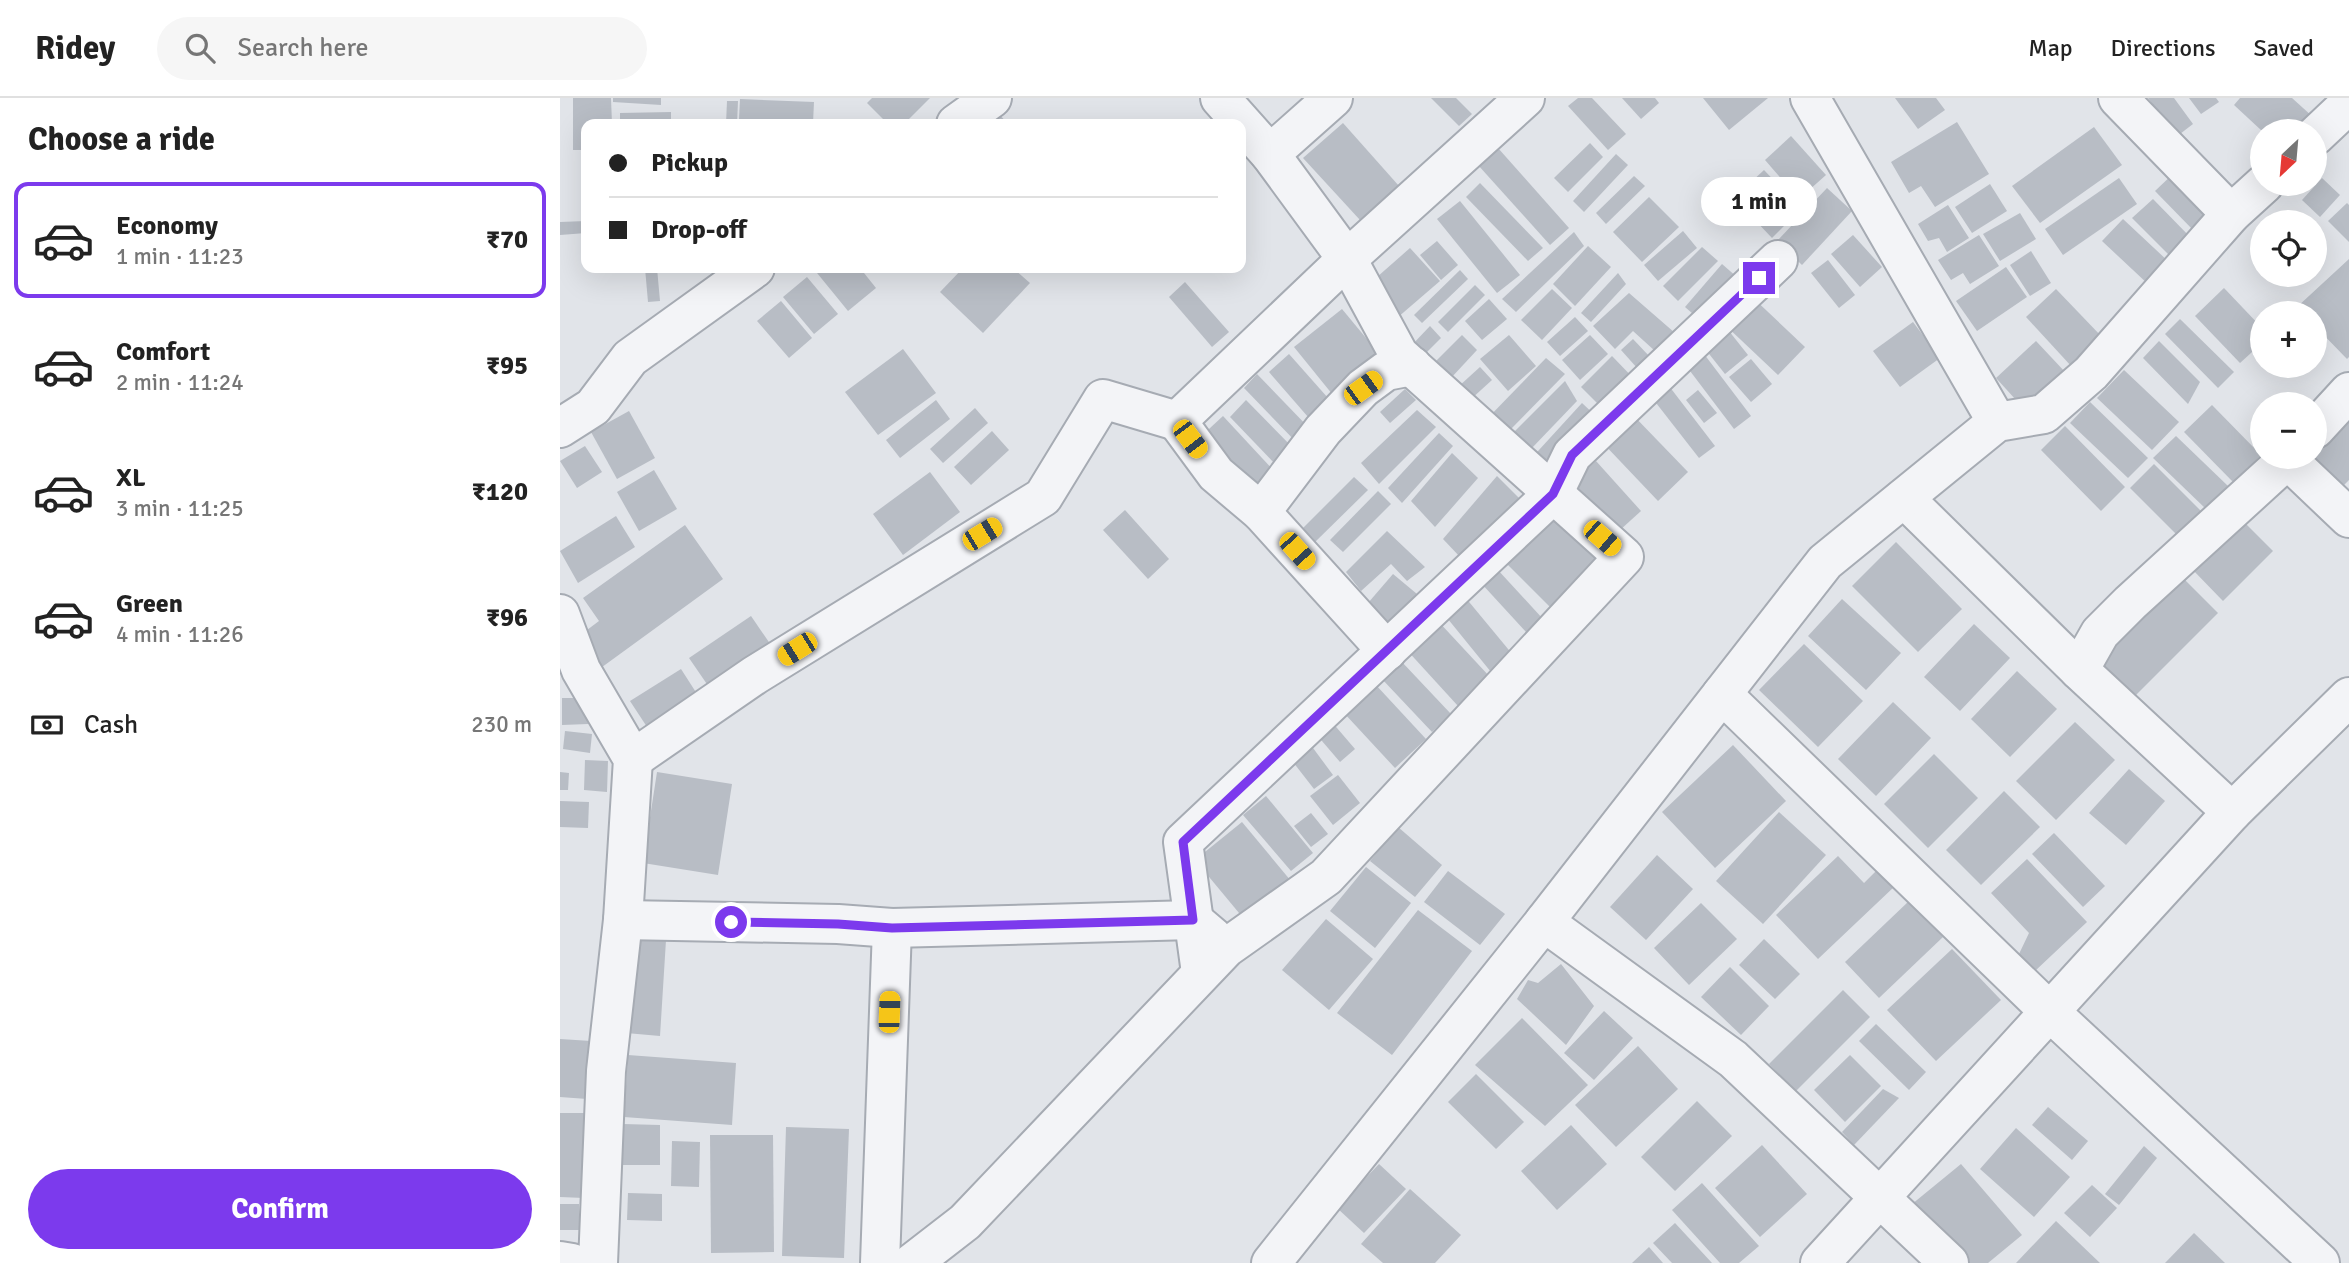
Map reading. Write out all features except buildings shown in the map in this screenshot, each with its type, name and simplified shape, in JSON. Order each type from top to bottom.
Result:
[{"type":"street","points":[[963,119],[992,98]]},
{"type":"street","points":[[1220,98],[1239,119]]},
{"type":"street","points":[[1270,154],[1333,98]]},
{"type":"street","points":[[1177,421],[1347,259],[1525,98]]},
{"type":"street","points":[[1810,98],[1997,422]]},
{"type":"street","points":[[2118,98],[2231,214]]},
{"type":"street","points":[[2328,124],[2349,104]]},
{"type":"street","points":[[912,1263],[965,1222],[1213,960],[1326,877],[1624,557],[1399,355],[1347,259],[1270,154],[1246,127]]},
{"type":"street","points":[[1271,1263],[1544,922],[1825,562],[1997,422],[2044,414],[2091,373],[2231,214],[2251,196]]},
{"type":"street","points":[[1213,960],[1193,920],[1183,842],[1553,494],[1572,455],[1778,260]]},
{"type":"street","points":[[560,428],[593,407],[629,358],[748,273]]},
{"type":"street","points":[[1261,512],[1323,430],[1363,388],[1386,371],[1412,366]]},
{"type":"street","points":[[2327,416],[2349,392]]},
{"type":"street","points":[[633,759],[755,675],[1043,497],[1103,399],[1177,421],[1216,474],[1261,512],[1387,651]]},
{"type":"street","points":[[2079,670],[2100,633],[2277,469]]},
{"type":"street","points":[[2300,469],[2349,517]]},
{"type":"street","points":[[1904,498],[2079,670],[2232,812]]},
{"type":"street","points":[[560,614],[581,670],[633,759],[623,920],[606,1071],[598,1263]]},
{"type":"street","points":[[1721,694],[2049,1011],[2320,1263]]},
{"type":"street","points":[[1820,1263],[2232,812],[2349,697]]},
{"type":"street","points":[[623,920],[838,924],[892,928],[1193,920]]},
{"type":"street","points":[[1544,922],[1733,1059],[1949,1263]]},
{"type":"street","points":[[880,1263],[892,928]]},
{"type":"street","points":[[560,1261],[572,1263]]},
{"type":"route","points":[[731,922],[892,928],[1193,920],[1183,842],[1553,494],[1572,455],[1759,278]]}]
